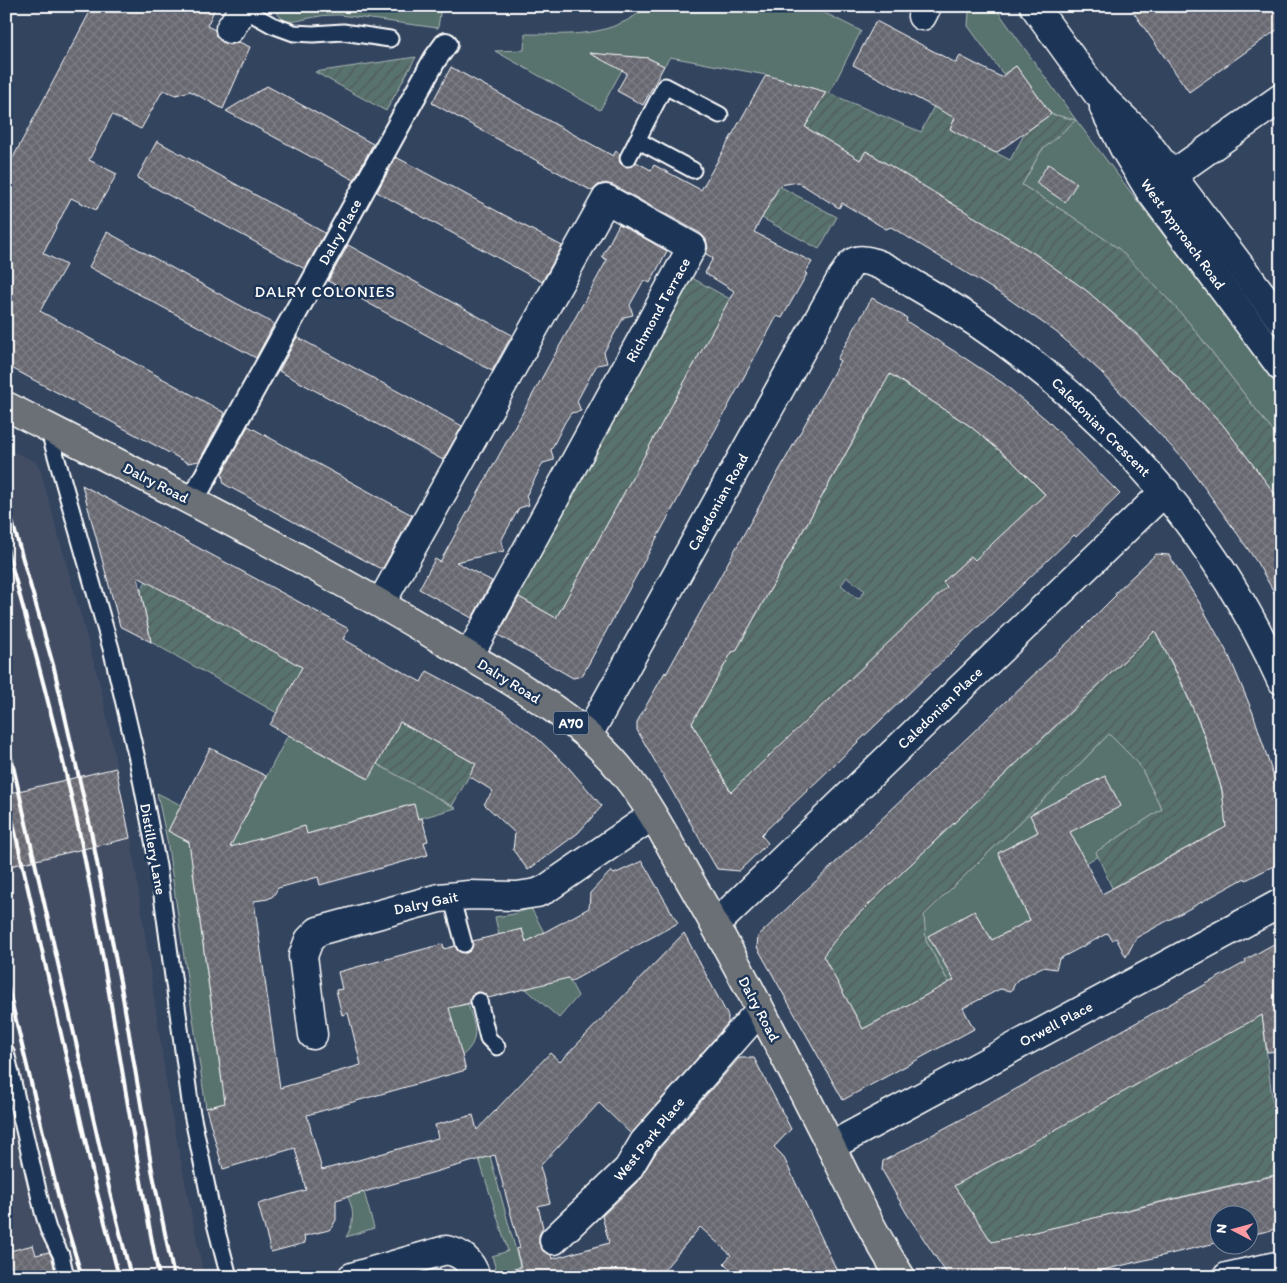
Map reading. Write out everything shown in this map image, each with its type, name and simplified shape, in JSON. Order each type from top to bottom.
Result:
[{"type":"main road","name":"Dalry Road","points":[[6,406],[192,501],[381,604],[543,702],[588,736],[627,778],[652,816],[715,924],[861,1206],[901,1277]]},
{"type":"street","name":"West Approach Road","points":[[1034,6],[1097,93],[1124,148],[1150,191],[1281,367]]},
{"type":"street","name":"Dalry Place","points":[[192,501],[435,59],[446,44]]},
{"type":"street","name":"West Approach Road","points":[[1097,93],[1141,135],[1281,320]]},
{"type":"street","points":[[1172,175],[1281,98]]},
{"type":"street","name":"Richmond Terrace","points":[[381,604],[607,196],[692,247],[469,656]]},
{"type":"street","name":"Caledonian Crescent","points":[[847,269],[856,260],[868,260],[931,294],[1006,342],[1040,368],[1075,399],[1134,457],[1165,491],[1207,547],[1253,623],[1281,680]]},
{"type":"street","name":"Caledonian Road","points":[[588,736],[847,269]]},
{"type":"street","name":"Caledonian Place","points":[[715,924],[1165,491]]},
{"type":"street","name":"Dalry Gait","points":[[313,1035],[303,956],[306,944],[313,935],[326,928],[451,896],[517,896],[537,893],[546,889],[652,816]]},
{"type":"street","name":"Orwell Place","points":[[831,1146],[1281,903]]},
{"type":"street","name":"West Park Place","points":[[554,1240],[628,1169],[644,1142],[760,1010]]},
{"type":"street","points":[[352,1277],[446,1250],[456,1252],[465,1257],[472,1266],[476,1277]]},
{"type":"street","points":[[1227,1277],[1281,1265]]},
{"type":"lane","points":[[239,15],[294,33],[343,32],[390,39]]},
{"type":"lane","points":[[628,158],[665,86],[720,115]]},
{"type":"lane","points":[[637,140],[693,170]]},
{"type":"lane","name":"Distillery Lane","points":[[48,428],[112,652],[137,759],[158,866],[192,1117],[212,1216],[228,1277]]},
{"type":"lane","points":[[451,896],[464,944]]},
{"type":"lane","points":[[478,1001],[488,1038],[497,1047]]},
{"type":"lane","points":[[6,1052],[43,1212],[48,1229],[61,1255],[66,1277]]},
{"type":"shaded area","points":[[6,448],[36,462],[40,469],[101,688],[131,838],[169,1101],[204,1277],[6,1277]]},
{"type":"green space","points":[[275,6],[441,6],[438,28],[340,15],[291,21],[281,18]]},
{"type":"green space","points":[[649,6],[811,6],[861,31],[829,94],[766,75],[670,57],[664,66],[648,58],[629,57],[600,110],[495,51],[524,50],[525,34],[573,34],[608,28],[627,20]]},
{"type":"green space","points":[[972,6],[994,6],[1076,120],[1281,390],[1281,442],[1191,325],[1119,249],[1022,185],[1041,151],[1075,120],[1051,114],[1016,66],[1003,74],[968,26],[969,12]]},
{"type":"green space","points":[[416,57],[386,111],[315,72]]},
{"type":"green space","points":[[826,92],[921,132],[941,92],[963,103],[950,129],[1010,160],[1025,133],[1051,114],[1076,120],[1041,151],[1022,185],[1119,249],[1191,325],[1281,442],[1281,502],[1223,425],[1137,334],[1087,291],[1035,254],[866,151],[860,160],[805,127]]},
{"type":"green space","points":[[779,186],[837,217],[819,249],[762,218]]},
{"type":"green space","points":[[692,278],[730,299],[556,618],[514,594],[657,334],[661,335]]},
{"type":"green space","points":[[879,367],[970,426],[1011,460],[1048,498],[1042,504],[1035,504],[975,560],[970,556],[943,582],[947,587],[728,796],[726,784],[692,723],[732,652],[736,651],[881,391],[877,383]],"holes":[[[847,577],[865,591],[858,599],[841,585]]]},
{"type":"green space","points":[[146,581],[323,678],[277,713],[151,642],[141,591]]},
{"type":"green space","points":[[1155,631],[1184,689],[1208,747],[1222,793],[1226,827],[1112,888],[1096,852],[1162,809],[1139,764],[1109,734],[924,915],[926,941],[949,983],[863,1029],[820,951],[1147,639],[1148,633]]},
{"type":"green space","points":[[400,722],[476,764],[452,806],[377,764]]},
{"type":"green space","points":[[1109,734],[1139,764],[1162,809],[1096,852],[1098,856],[1086,863],[1070,832],[1121,806],[1105,776],[1030,815],[1038,832],[998,853],[1030,920],[992,940],[974,911],[928,936],[969,1005],[963,1008],[926,941],[923,915],[1068,776]]},
{"type":"green space","points":[[288,735],[368,779],[377,764],[456,808],[418,819],[413,804],[307,834],[193,872],[222,1083],[280,1088],[206,1108],[167,840],[157,793],[181,805],[168,831],[223,860]]},
{"type":"green space","points":[[531,908],[578,996],[559,1018],[526,989],[537,985],[522,929],[499,935],[495,917],[514,914]]},
{"type":"green space","points":[[457,1001],[459,1006],[468,1004],[475,1032],[472,1044],[462,1056],[383,1021]]},
{"type":"green space","points":[[1262,1014],[1281,1173],[1281,1177],[1278,1180],[1273,1175],[1134,1208],[995,1247],[953,1185]]},
{"type":"green space","points":[[490,1156],[523,1277],[504,1277],[497,1273],[492,1256],[508,1251],[479,1159]]},
{"type":"green space","points":[[364,1192],[374,1228],[346,1237],[351,1227],[352,1217],[350,1201],[347,1196]]},
{"type":"building","points":[[93,6],[216,6],[207,26],[215,30],[216,36],[222,42],[230,45],[239,42],[250,47],[223,109],[190,91],[176,95],[163,90],[141,129],[112,115],[89,160],[117,174],[96,210],[71,198],[43,253],[66,265],[40,311],[225,413],[199,461],[188,463],[6,365],[6,171]]},
{"type":"building","points":[[1129,6],[1281,6],[1281,27],[1189,92]]},
{"type":"building","points":[[876,21],[956,63],[960,56],[1001,77],[1016,66],[1051,114],[996,153],[968,139],[950,129],[955,118],[853,65]]},
{"type":"building","points":[[589,53],[648,58],[664,66],[643,105],[617,91],[627,73]]},
{"type":"building","points":[[451,67],[613,156],[616,151],[620,154],[620,163],[624,166],[633,166],[636,162],[651,170],[654,165],[701,190],[766,75],[826,92],[805,127],[860,160],[866,151],[1035,254],[1087,291],[1137,335],[1223,425],[1281,502],[1281,604],[1256,561],[1186,462],[1102,373],[1079,352],[1056,332],[1006,297],[891,227],[886,229],[842,203],[839,208],[798,182],[780,185],[754,232],[812,262],[805,273],[807,274],[782,318],[777,316],[582,676],[573,678],[498,635],[519,597],[556,618],[734,291],[705,273],[713,258],[706,254],[708,247],[706,239],[700,233],[613,185],[605,183],[598,185],[592,191],[432,103]]},
{"type":"building","points":[[267,86],[373,144],[354,180],[226,111]]},
{"type":"building","points":[[157,141],[325,233],[305,269],[137,178]]},
{"type":"building","points":[[396,157],[562,246],[542,282],[377,192]]},
{"type":"building","points":[[1048,164],[1077,183],[1065,202],[1036,183]]},
{"type":"building","points":[[619,224],[667,251],[650,283],[644,280],[630,305],[633,315],[624,317],[604,352],[607,363],[597,365],[577,401],[581,411],[571,413],[565,422],[551,450],[554,460],[543,463],[526,496],[529,505],[519,508],[501,541],[504,551],[456,562],[492,581],[472,618],[419,589],[435,559],[440,562],[607,260],[602,257]]},
{"type":"building","points":[[107,232],[274,324],[256,358],[89,267]]},
{"type":"building","points":[[348,245],[512,335],[492,371],[328,281]]},
{"type":"building","points":[[872,298],[907,318],[906,321],[1004,384],[1048,421],[1120,494],[1076,537],[1074,535],[761,835],[768,843],[739,871],[717,869],[637,730],[637,722],[665,672],[666,674],[840,361],[837,359]],"holes":[[[890,374],[970,426],[1011,460],[1045,494],[975,560],[971,556],[943,582],[947,587],[731,792],[692,723],[732,652],[736,651]]]},
{"type":"building","points":[[297,337],[462,426],[443,460],[279,371]]},
{"type":"building","points":[[248,426],[412,515],[383,568],[379,568],[224,484],[222,474]]},
{"type":"building","points":[[82,485],[349,629],[343,639],[421,682],[427,671],[504,712],[538,739],[568,767],[602,806],[578,833],[528,870],[513,850],[515,833],[484,804],[493,791],[469,776],[476,764],[400,722],[369,779],[270,725],[302,667],[138,577],[151,642],[120,626]]},
{"type":"building","points":[[1156,554],[1169,555],[1199,602],[1229,656],[1253,713],[1281,800],[1281,862],[1246,880],[1245,878],[1136,938],[1126,957],[1116,938],[1112,940],[1108,933],[1059,959],[1056,969],[1042,967],[1017,980],[1011,991],[1000,989],[963,1008],[974,1029],[843,1100],[757,947],[758,936],[1081,630],[1116,595],[1115,593]],"holes":[[[1155,631],[1181,681],[1204,734],[1222,790],[1226,827],[1102,894],[1070,832],[1121,806],[1105,776],[1030,815],[1038,832],[998,853],[1030,920],[992,940],[974,911],[928,936],[954,980],[863,1029],[823,956],[844,928]]]},
{"type":"building","points":[[210,748],[266,776],[230,847],[305,826],[307,834],[414,804],[418,819],[422,818],[428,841],[424,842],[428,855],[320,885],[318,877],[278,888],[273,896],[268,899],[254,901],[280,1088],[361,1065],[348,1013],[342,1015],[336,990],[342,989],[338,972],[443,944],[444,949],[455,946],[458,951],[466,953],[471,950],[473,941],[522,929],[526,942],[589,908],[590,893],[611,871],[614,874],[642,861],[678,923],[570,982],[568,978],[488,998],[485,994],[477,992],[472,995],[470,1003],[449,1008],[466,1070],[307,1115],[322,1170],[438,1138],[435,1125],[473,1115],[477,1130],[550,1053],[560,1062],[684,933],[728,1016],[728,1023],[631,1134],[599,1103],[540,1166],[550,1203],[538,1206],[543,1228],[539,1235],[539,1244],[543,1251],[551,1255],[552,1259],[609,1243],[602,1216],[639,1180],[657,1151],[739,1058],[754,1058],[791,1129],[774,1147],[783,1156],[840,1277],[738,1277],[724,1263],[731,1255],[700,1227],[658,1277],[511,1277],[511,1270],[521,1267],[516,1249],[520,1248],[495,1155],[336,1200],[336,1220],[329,1230],[304,1236],[305,1243],[271,1252],[258,1204],[306,1190],[295,1148],[223,1169],[206,1108],[225,1103],[189,842],[168,831]]},
{"type":"building","points":[[116,768],[130,838],[6,867],[6,794]]},
{"type":"building","points":[[1281,940],[1281,1051],[1267,1052],[1262,1015],[954,1186],[992,1242],[1281,1174],[1281,1228],[1260,1233],[1260,1206],[1210,1206],[1210,1244],[1074,1277],[949,1277],[907,1214],[882,1170],[883,1161],[1246,962],[1245,960]]},
{"type":"building","points":[[33,1245],[36,1255],[49,1252],[56,1277],[6,1277],[6,1252]]},
{"type":"railway","points":[[6,500],[54,668],[90,826],[122,992],[152,1170],[174,1277]]},
{"type":"railway","points":[[6,545],[54,723],[79,831],[159,1277]]},
{"type":"railway","points":[[6,735],[131,1277]]},
{"type":"railway","points":[[6,792],[97,1192],[119,1277]]},
{"type":"railway","points":[[6,979],[61,1207],[82,1277]]},
{"type":"district","name":"DALRY COLONIES","points":[[325,291]]}]
